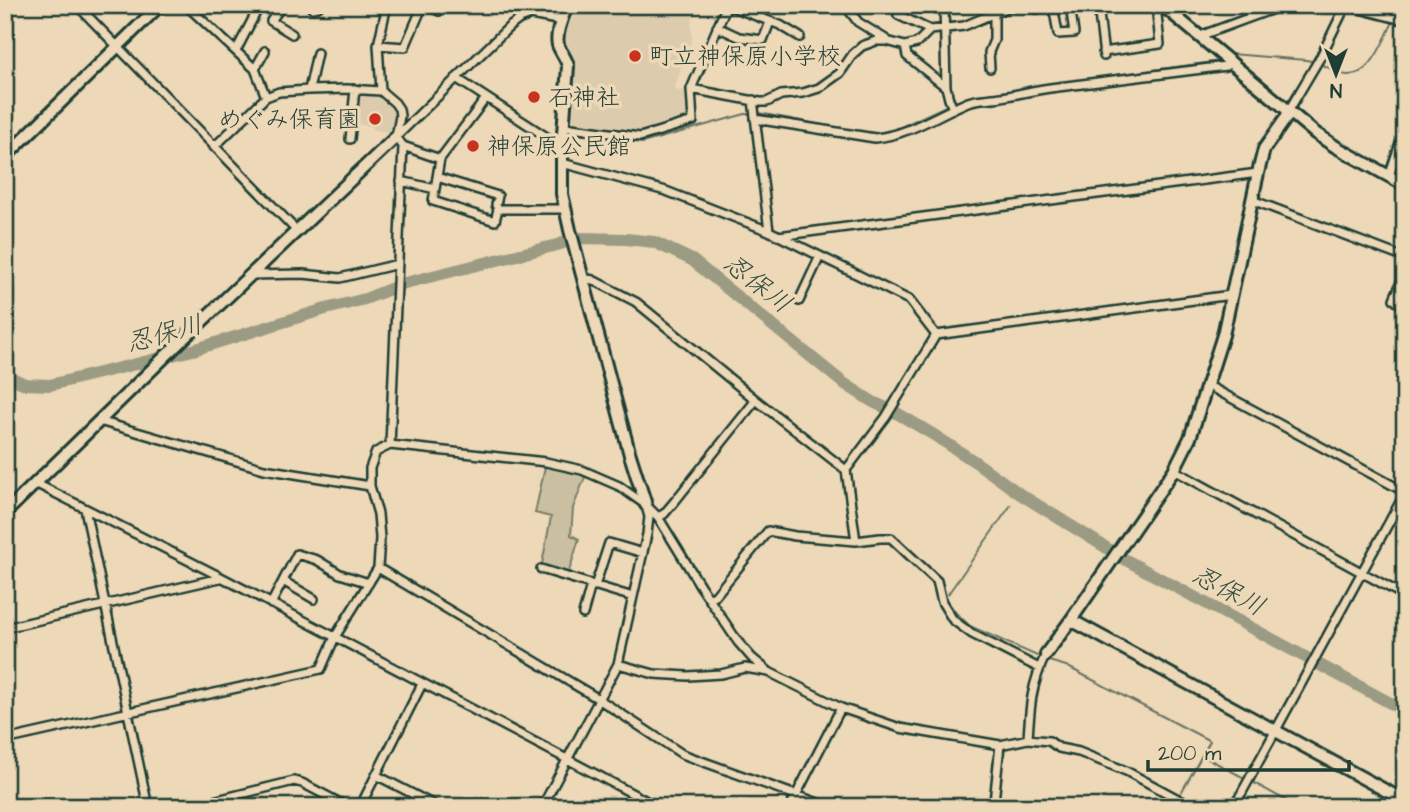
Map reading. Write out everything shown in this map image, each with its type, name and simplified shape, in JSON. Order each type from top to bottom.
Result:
[{"type":"highway","points":[[1358,5],[1405,18]]},
{"type":"street","points":[[78,5],[297,232]]},
{"type":"street","points":[[5,157],[160,5]]},
{"type":"street","points":[[186,5],[255,69],[266,97]]},
{"type":"street","points":[[236,51],[260,5]]},
{"type":"street","points":[[282,5],[271,21],[292,34]]},
{"type":"street","points":[[309,5],[312,8],[320,5]]},
{"type":"street","points":[[381,91],[379,45],[387,5]]},
{"type":"street","points":[[379,45],[405,47],[425,5],[439,11],[441,5]]},
{"type":"street","points":[[515,5],[531,15],[562,21]]},
{"type":"street","points":[[542,807],[618,664],[649,517],[582,278],[562,194],[562,147],[568,66],[557,41],[567,5]]},
{"type":"street","points":[[564,127],[640,137],[693,121],[691,89],[727,5],[800,37]]},
{"type":"street","points":[[845,5],[858,22],[887,41]]},
{"type":"street","points":[[903,5],[898,15],[930,30],[964,26],[1015,5],[1037,9],[1052,5],[1058,34],[1074,33],[1070,5]]},
{"type":"street","points":[[944,5],[946,88],[953,109]]},
{"type":"street","points":[[1098,5],[1103,54],[1160,44],[1156,5]]},
{"type":"street","points":[[1163,5],[1325,139],[1405,185]]},
{"type":"street","points":[[1201,37],[1284,5]]},
{"type":"street","points":[[1028,739],[1030,700],[1046,654],[1174,470],[1190,438],[1223,335],[1265,149],[1321,55],[1346,5]]},
{"type":"street","points":[[990,68],[989,52],[994,40],[994,13]]},
{"type":"street","points":[[7,508],[251,275],[399,141],[456,78],[509,27],[531,15]]},
{"type":"street","points":[[717,27],[739,37],[763,40],[771,22]]},
{"type":"street","points":[[691,89],[767,102],[781,95],[820,88],[840,73],[862,46],[876,41],[905,46],[917,43],[930,30]]},
{"type":"street","points":[[905,46],[907,56],[946,88]]},
{"type":"street","points":[[255,69],[265,51]]},
{"type":"street","points":[[309,90],[317,52]]},
{"type":"street","points":[[755,118],[875,138],[886,137],[971,100],[1226,66],[1228,60]]},
{"type":"street","points":[[456,78],[562,147]]},
{"type":"street","points":[[214,147],[266,97],[279,92],[355,89],[381,91],[399,108],[401,181],[390,445]]},
{"type":"street","points":[[350,139],[355,89]]},
{"type":"street","points":[[437,177],[498,196],[495,220],[433,201],[437,177],[440,159],[486,97]]},
{"type":"street","points":[[753,100],[769,232]]},
{"type":"street","points":[[1389,176],[1405,130]]},
{"type":"street","points":[[399,141],[440,159]]},
{"type":"street","points":[[562,163],[666,191],[778,236],[909,300],[936,335]]},
{"type":"street","points":[[778,236],[1258,173]]},
{"type":"street","points":[[401,181],[435,189]]},
{"type":"street","points":[[1252,200],[1405,258]]},
{"type":"street","points":[[498,209],[565,209]]},
{"type":"street","points":[[799,301],[820,256]]},
{"type":"street","points":[[251,275],[303,274],[340,278],[398,264]]},
{"type":"street","points":[[1405,273],[1394,299],[1405,307]]},
{"type":"street","points":[[582,278],[593,280],[636,302],[846,470],[856,541]]},
{"type":"street","points":[[936,335],[1231,295]]},
{"type":"street","points":[[846,470],[886,417],[936,335]]},
{"type":"street","points":[[1207,385],[1405,492],[1234,807]]},
{"type":"street","points":[[658,517],[675,501],[756,400]]},
{"type":"street","points":[[99,421],[264,469],[370,486]]},
{"type":"street","points":[[5,740],[321,669],[335,637],[378,568],[380,538],[378,514],[370,486],[370,468],[376,453],[390,445],[513,457],[558,464],[600,477],[619,486],[658,517],[738,642],[769,672],[841,708],[900,728],[1000,745],[1028,739],[1049,741],[1059,748],[1079,752],[1126,771],[1193,807]]},
{"type":"street","points":[[1174,470],[1405,596]]},
{"type":"street","points":[[35,483],[657,807]]},
{"type":"street","points":[[85,509],[148,807]]},
{"type":"street","points":[[709,599],[715,596],[768,531],[856,541],[891,538],[937,581],[942,602],[953,620],[972,634],[1039,668]]},
{"type":"street","points":[[583,614],[609,543],[643,553]]},
{"type":"street","points":[[271,604],[297,554],[340,574],[369,583]]},
{"type":"street","points":[[378,568],[600,700],[682,754],[829,807]]},
{"type":"street","points":[[541,569],[633,597]]},
{"type":"street","points":[[5,628],[221,578]]},
{"type":"street","points":[[283,581],[314,599]]},
{"type":"street","points":[[1071,620],[1405,801]]},
{"type":"street","points":[[618,664],[654,674],[688,676],[721,674],[745,668],[769,672]]},
{"type":"street","points":[[360,807],[422,684]]},
{"type":"street","points":[[790,807],[841,708]]},
{"type":"street","points":[[992,807],[1000,745]]},
{"type":"street","points":[[376,775],[438,807]]},
{"type":"street","points":[[189,807],[295,781],[348,807]]},
{"type":"shaded area","points":[[576,5],[696,5],[691,24],[692,39],[675,85],[676,91],[687,92],[686,119],[638,132],[574,123],[575,62],[564,38]]},
{"type":"shaded area","points":[[357,91],[377,93],[394,108],[393,133],[355,124]]},
{"type":"shaded area","points":[[546,462],[587,472],[573,508],[571,535],[579,539],[567,578],[541,569],[551,517],[535,513]]},
{"type":"waterway","points":[[1321,64],[1342,74],[1360,72],[1380,49],[1393,22]]},
{"type":"waterway","points":[[1228,56],[1231,54],[1316,62]]},
{"type":"waterway","points":[[991,95],[1035,86],[1220,61]]},
{"type":"waterway","points":[[953,103],[968,98]]},
{"type":"waterway","points":[[759,113],[875,135],[892,131],[948,105]]},
{"type":"waterway","points":[[569,160],[570,133],[642,143],[753,114]]},
{"type":"waterway","points":[[568,195],[569,166]]},
{"type":"waterway","name":"忍保川","points":[[5,375],[25,384],[50,385],[193,350],[365,299],[405,283],[578,238],[654,242],[692,260],[842,382],[934,435],[1020,494],[1126,560],[1405,711]]},
{"type":"waterway","points":[[948,594],[1011,505]]},
{"type":"waterway","points":[[949,603],[970,626],[1037,656]]},
{"type":"waterway","points":[[1049,661],[1066,666],[1210,741],[1181,793]]},
{"type":"waterway","points":[[1203,756],[1248,780]]},
{"type":"waterway","points":[[1252,782],[1298,807]]},
{"type":"place","name":"町立神保原小学校","points":[[635,56]]},
{"type":"place","name":"石神社","points":[[534,97]]},
{"type":"place","name":"めぐみ保育園","points":[[375,119]]},
{"type":"place","name":"神保原公民館","points":[[473,146]]}]
